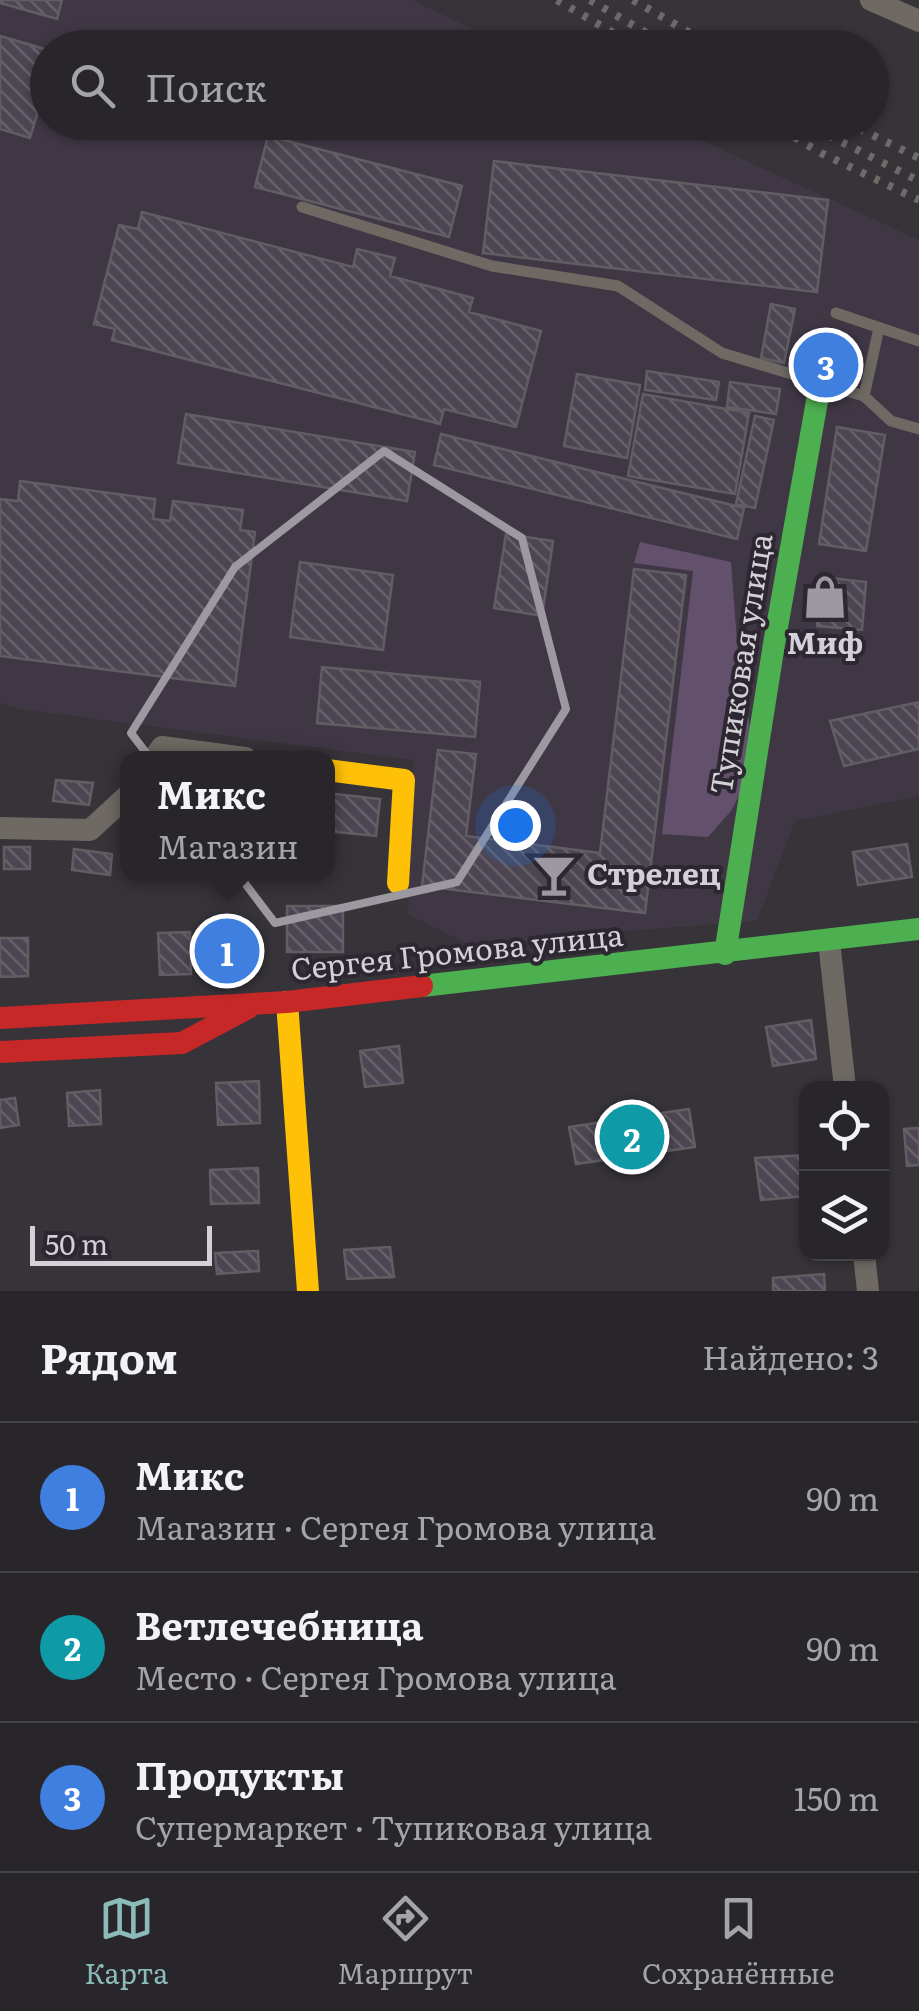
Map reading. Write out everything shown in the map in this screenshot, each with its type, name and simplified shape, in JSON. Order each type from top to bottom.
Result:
[{"type":"street","points":[[872,0],[919,21]]},
{"type":"street","name":"Тупиковая улица","points":[[725,954],[820,384]]},
{"type":"street","points":[[159,751],[162,747],[193,751]]},
{"type":"street","points":[[335,771],[404,780],[398,883]]},
{"type":"street","points":[[0,828],[90,830],[120,802]]},
{"type":"street","name":"Сергея Громова улица","points":[[0,1018],[287,1002],[919,929]]},
{"type":"street","points":[[829,941],[845,1081]]},
{"type":"street","points":[[287,1002],[308,1291]]},
{"type":"street","points":[[0,1052],[182,1043],[256,1004]]},
{"type":"street","points":[[865,1261],[868,1291]]},
{"type":"lane","points":[[302,206],[492,266],[618,286],[722,353],[864,396],[891,421],[919,429]]},
{"type":"lane","points":[[836,313],[919,340]]},
{"type":"lane","points":[[864,396],[880,328]]},
{"type":"highlighted area","points":[[384,451],[522,538],[566,709],[457,882],[275,923],[131,733],[235,567]]},
{"type":"shaded area","points":[[0,0],[412,0],[475,30],[30,30],[30,140],[701,140],[919,240],[919,796],[795,821],[757,921],[560,936],[480,950],[408,914],[413,760],[19,709],[0,703]]},
{"type":"shaded area","points":[[640,542],[731,562],[739,668],[751,732],[745,784],[731,811],[708,837],[662,834],[693,571],[634,563]]},
{"type":"building","points":[[0,0],[62,0],[57,19]]},
{"type":"building","points":[[0,36],[30,45],[30,138],[0,129]]},
{"type":"building","points":[[267,140],[284,140],[462,186],[449,237],[255,187]]},
{"type":"building","points":[[494,161],[828,200],[817,292],[483,253]]},
{"type":"building","points":[[142,212],[353,267],[357,249],[395,258],[390,276],[473,298],[469,312],[541,331],[516,427],[444,409],[440,424],[112,340],[115,329],[94,324],[119,225],[138,229]]},
{"type":"building","points":[[771,304],[795,309],[784,363],[761,358]]},
{"type":"building","points":[[806,342],[860,359],[851,385],[797,368]]},
{"type":"building","points":[[647,371],[719,382],[716,400],[645,390]]},
{"type":"building","points":[[577,374],[640,385],[627,458],[564,446]]},
{"type":"building","points":[[730,382],[780,389],[776,414],[727,407]]},
{"type":"building","points":[[643,394],[749,413],[735,494],[628,476]]},
{"type":"building","points":[[186,414],[415,452],[407,501],[178,463]]},
{"type":"building","points":[[755,416],[774,420],[755,508],[736,504]]},
{"type":"building","points":[[837,427],[885,435],[866,551],[819,544]]},
{"type":"building","points":[[441,434],[744,508],[737,539],[434,465]]},
{"type":"building","points":[[20,481],[155,499],[153,519],[170,521],[173,501],[243,510],[240,530],[255,532],[235,686],[0,656],[0,499],[18,501]]},
{"type":"building","points":[[506,534],[553,541],[542,616],[494,608]]},
{"type":"building","points":[[300,562],[393,575],[383,650],[290,637]]},
{"type":"building","points":[[634,569],[686,575],[645,913],[422,886],[438,750],[476,754],[466,836],[600,853]]},
{"type":"building","points":[[822,577],[866,582],[862,630],[817,626]]},
{"type":"building","points":[[322,667],[480,682],[475,737],[317,723]]},
{"type":"building","points":[[919,702],[919,749],[844,766],[830,721]]},
{"type":"building","points":[[56,780],[93,783],[89,805],[53,801]]},
{"type":"building","points":[[335,794],[380,799],[376,836],[335,832]]},
{"type":"building","points":[[907,844],[912,877],[858,885],[853,852]]},
{"type":"building","points":[[4,847],[30,847],[30,869],[4,869]]},
{"type":"building","points":[[74,849],[112,854],[110,875],[72,870]]},
{"type":"building","points":[[287,906],[343,906],[343,952],[287,952]]},
{"type":"building","points":[[216,930],[236,930],[238,971],[218,972]]},
{"type":"building","points":[[190,932],[191,974],[160,975],[158,933]]},
{"type":"building","points":[[0,938],[28,938],[28,976],[0,977]]},
{"type":"building","points":[[811,1020],[816,1059],[773,1066],[766,1027]]},
{"type":"building","points":[[399,1046],[403,1083],[365,1087],[360,1051]]},
{"type":"building","points":[[259,1081],[260,1123],[218,1125],[216,1083]]},
{"type":"building","points":[[100,1090],[101,1124],[69,1126],[67,1093]]},
{"type":"building","points":[[15,1098],[19,1125],[0,1128],[0,1100]]},
{"type":"building","points":[[689,1109],[695,1147],[576,1164],[569,1127]]},
{"type":"building","points":[[919,1128],[919,1165],[907,1166],[904,1129]]},
{"type":"building","points":[[799,1155],[799,1197],[761,1200],[755,1158]]},
{"type":"building","points":[[258,1168],[259,1203],[211,1204],[210,1170]]},
{"type":"building","points":[[390,1247],[394,1277],[347,1279],[344,1250]]},
{"type":"building","points":[[258,1251],[259,1271],[217,1274],[215,1253]]},
{"type":"building","points":[[824,1274],[825,1291],[773,1291],[773,1278]]},
{"type":"railway","points":[[557,0],[608,30]]},
{"type":"railway","points":[[590,0],[641,30]]},
{"type":"railway","points":[[633,0],[685,30]]},
{"type":"railway","points":[[799,140],[919,200]]},
{"type":"railway","points":[[838,140],[919,181]]},
{"type":"railway","points":[[882,140],[919,158]]},
{"type":"traffic: fast","points":[[725,954],[820,384]]},
{"type":"traffic: fast","points":[[422,986],[919,929]]},
{"type":"traffic: slow","points":[[335,771],[404,780],[398,883]]},
{"type":"traffic: slow","points":[[287,1002],[308,1291]]},
{"type":"traffic: jam","points":[[0,1018],[287,1002],[422,986]]},
{"type":"traffic: jam","points":[[0,1052],[182,1043],[248,1008]]},
{"type":"place","name":"Продукты","points":[[826,365]]},
{"type":"place","name":"Миф","points":[[825,597]]},
{"type":"place","name":"Стрелец","points":[[554,875]]},
{"type":"place","name":"Микс","points":[[227,951]]},
{"type":"place","name":"Ветлечебница","points":[[632,1137]]}]
